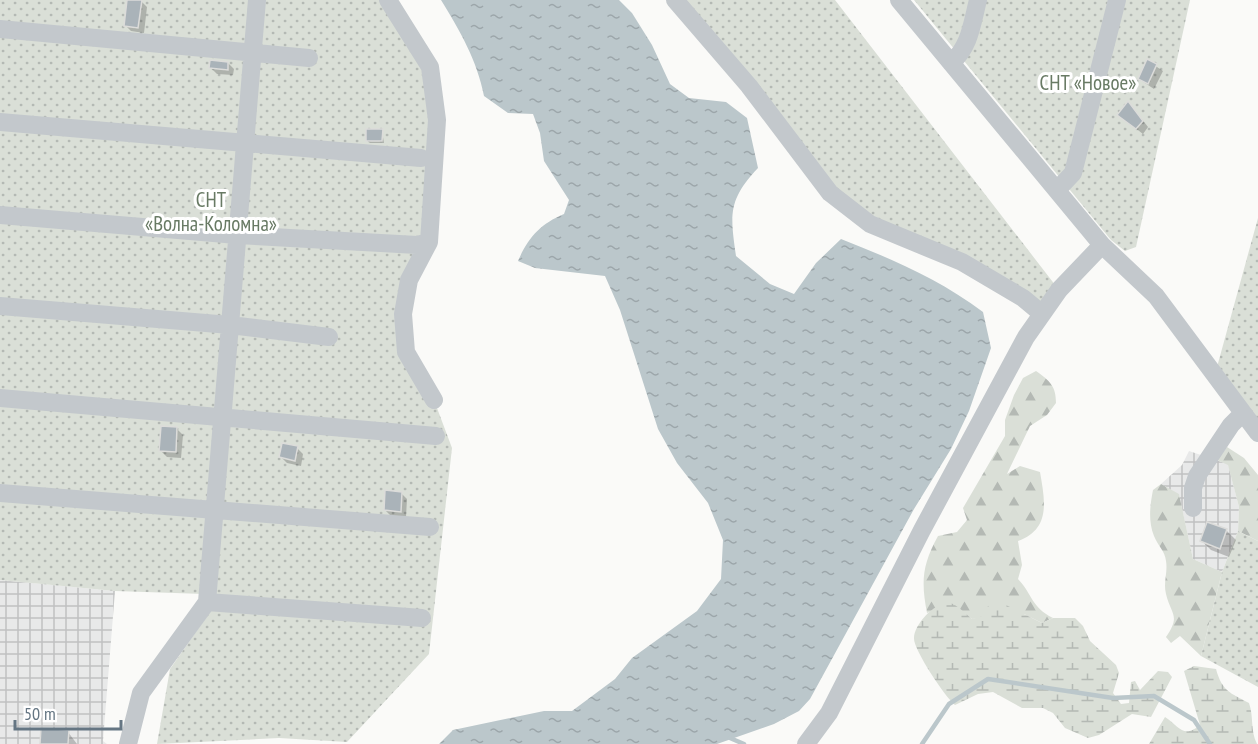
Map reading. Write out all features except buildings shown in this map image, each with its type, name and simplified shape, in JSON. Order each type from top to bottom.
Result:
[{"type":"street","points":[[128,744],[141,693],[207,602],[257,0]]},
{"type":"street","points":[[388,0],[430,67],[437,120],[429,242],[409,280],[403,314],[406,352],[434,400]]},
{"type":"street","points":[[675,0],[749,86],[830,193],[870,224],[962,262],[1023,298],[1041,313]]},
{"type":"street","points":[[900,0],[1102,244],[1156,296],[1258,433]]},
{"type":"street","points":[[951,63],[960,56],[968,40],[978,0]]},
{"type":"street","points":[[1057,190],[1073,173],[1118,0]]},
{"type":"street","points":[[0,29],[309,58]]},
{"type":"street","points":[[0,122],[421,158]]},
{"type":"street","points":[[0,215],[237,235],[417,245],[429,242]]},
{"type":"street","points":[[806,744],[829,712],[922,530],[1041,313],[1102,244]]},
{"type":"street","points":[[0,306],[230,325],[329,337]]},
{"type":"street","points":[[0,398],[436,436]]},
{"type":"street","points":[[1193,508],[1193,488],[1197,476],[1231,425],[1243,413]]},
{"type":"street","points":[[0,493],[430,527]]},
{"type":"street","points":[[207,602],[422,618]]},
{"type":"shaded area","points":[[1189,451],[1228,464],[1239,507],[1238,531],[1222,572],[1193,559],[1179,495],[1161,484],[1182,465]]},
{"type":"shaded area","points":[[0,580],[115,591],[103,741],[107,744],[0,744]]},
{"type":"green space","name":"СНТ «Волна-Коломна»","points":[[0,0],[388,0],[430,67],[429,242],[409,280],[406,352],[434,400],[452,448],[429,654],[347,742],[279,738],[157,744],[170,669],[217,602],[204,594],[115,591],[0,580]]},
{"type":"green space","points":[[675,0],[835,0],[1059,290],[1041,313],[830,193]]},
{"type":"green space","name":"СНТ «Новое»","points":[[914,0],[1190,0],[1136,247],[1125,251],[1111,240]]},
{"type":"green space","points":[[1258,218],[1258,424],[1217,367]]},
{"type":"green space","points":[[1036,371],[1051,384],[1055,392],[1056,403],[1047,415],[1030,426],[1007,474],[1020,466],[1040,472],[1043,513],[1036,529],[1029,536],[1018,541],[1022,565],[1018,579],[1040,610],[1053,618],[1042,623],[1024,614],[972,619],[951,606],[941,607],[927,613],[924,574],[933,546],[938,536],[957,532],[967,520],[963,508],[1005,436],[1005,420],[1014,395],[1023,378]]},
{"type":"green space","points":[[1227,447],[1244,458],[1258,475],[1258,541],[1238,531],[1239,507],[1228,465],[1217,460]]},
{"type":"green space","points":[[1161,484],[1179,494],[1193,559],[1222,572],[1201,656],[1180,636],[1171,643],[1166,637],[1171,630],[1174,615],[1165,590],[1165,557],[1154,536],[1150,519],[1153,490]]},
{"type":"green space","points":[[1238,531],[1258,541],[1258,687],[1201,656],[1222,572]]},
{"type":"green space","points":[[996,600],[1042,623],[1053,618],[1075,618],[1083,626],[1090,641],[1116,665],[1119,673],[1113,693],[1121,704],[1129,703],[1131,682],[1135,681],[1140,690],[1158,671],[1168,672],[1172,677],[1151,717],[1132,714],[1099,735],[1088,738],[1065,728],[1053,713],[1043,708],[1022,708],[993,692],[978,694],[955,705],[930,673],[915,644],[915,632],[928,613],[941,605],[953,604],[972,619],[984,616],[986,608]]},
{"type":"green space","points":[[1194,666],[1216,669],[1224,687],[1249,703],[1257,744],[1149,744],[1165,717],[1185,731],[1200,725],[1184,671]]},
{"type":"water","points":[[441,0],[619,0],[632,13],[652,45],[670,84],[689,98],[726,102],[747,118],[758,168],[741,189],[733,208],[736,256],[770,284],[794,294],[816,263],[841,239],[915,271],[949,289],[983,312],[991,348],[969,411],[951,449],[914,509],[810,699],[799,711],[774,724],[717,744],[439,744],[453,730],[544,711],[572,711],[615,679],[632,658],[697,611],[721,579],[723,540],[708,503],[677,463],[658,429],[620,310],[605,276],[535,268],[518,261],[526,245],[536,233],[548,222],[564,214],[569,200],[544,161],[540,133],[533,114],[508,113],[484,96],[472,58]]},
{"type":"waterway","points":[[922,744],[949,704],[988,679],[1113,698],[1154,696],[1194,720],[1210,744]]},
{"type":"waterway","points":[[730,738],[744,744]]}]
